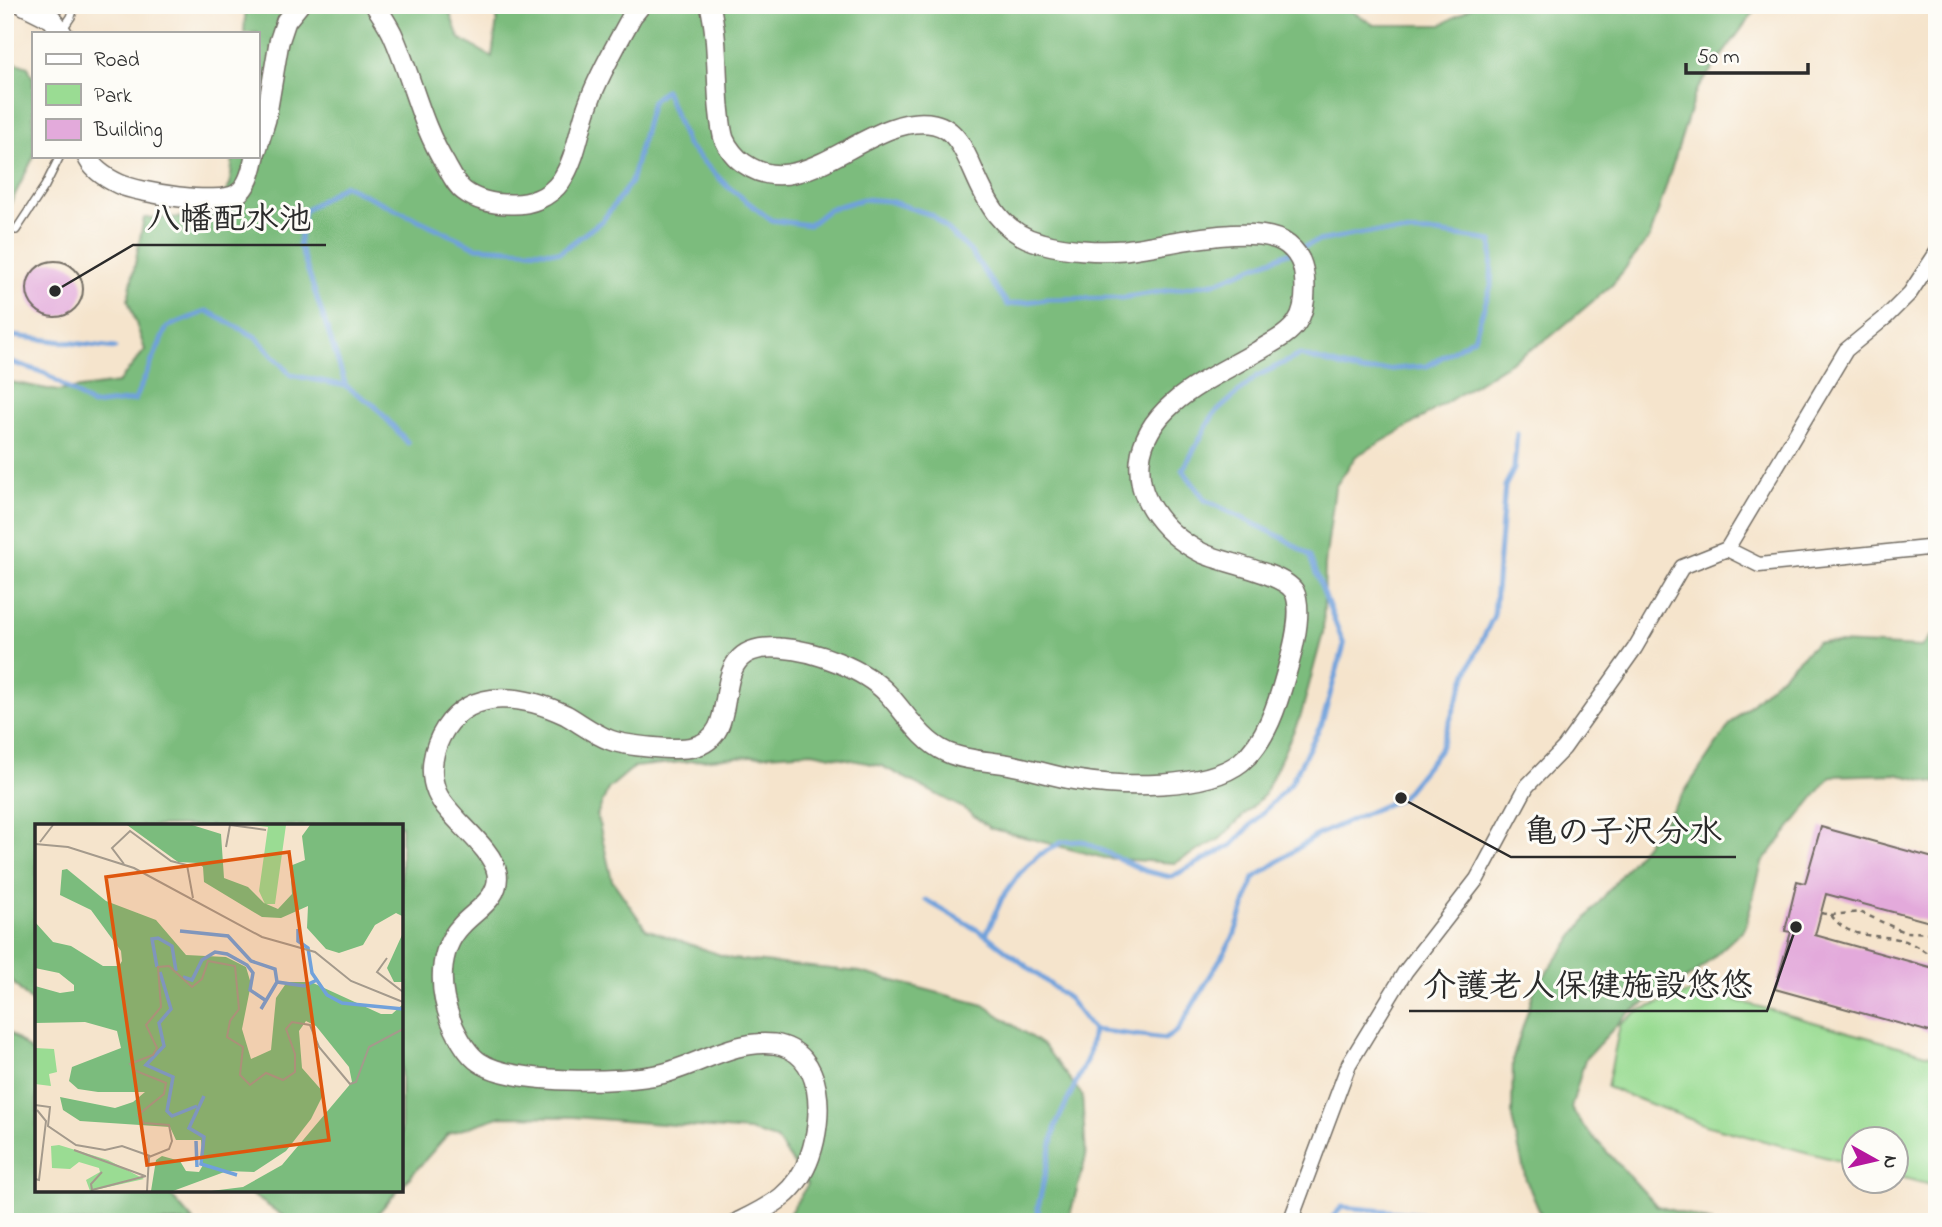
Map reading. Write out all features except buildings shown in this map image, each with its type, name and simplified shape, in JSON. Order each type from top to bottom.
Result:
[{"type":"street","points":[[259,142],[279,42],[286,21],[299,5]]},
{"type":"street","points":[[375,5],[391,32],[425,126],[454,180],[474,197],[487,202],[513,204],[528,204],[548,194],[560,183],[574,158],[591,97],[632,16],[641,5]]},
{"type":"street","points":[[710,5],[714,24],[721,125],[726,145],[742,163],[766,175],[793,174],[897,128],[932,123],[942,126],[956,138],[992,210],[1017,235],[1047,245],[1113,251],[1258,234],[1281,238],[1299,256],[1305,277],[1304,304],[1295,328],[1182,396],[1159,416],[1144,439],[1140,462],[1144,494],[1158,519],[1179,539],[1203,553],[1284,581],[1295,593],[1298,611],[1285,680],[1270,722],[1254,749],[1236,768],[1204,778],[1119,785],[1068,779],[1032,769],[951,755],[926,738],[879,683],[846,666],[810,654],[775,647],[753,650],[737,662],[729,675],[723,721],[716,735],[696,747],[615,743],[562,714],[536,703],[514,699],[482,700],[461,710],[444,731],[433,753],[433,782],[440,799],[487,854],[497,873],[494,890],[479,912],[458,928],[444,955],[442,977],[447,1013],[464,1046],[479,1062],[505,1074],[598,1082],[661,1074],[747,1045],[771,1044],[793,1050],[812,1073],[816,1088],[820,1111],[812,1151],[799,1179],[775,1205],[739,1222]]},
{"type":"street","points":[[27,6],[52,19],[62,32]]},
{"type":"street","points":[[88,158],[100,173],[118,184],[141,191],[184,198],[224,199],[237,194],[246,186],[254,158]]},
{"type":"street","points":[[1290,1222],[1349,1064],[1405,972],[1477,879],[1527,786],[1564,748],[1635,648],[1682,567],[1727,550],[1846,350],[1910,293],[1937,252]]},
{"type":"street","points":[[1727,550],[1759,565],[1937,547]]},
{"type":"lane","points":[[62,32],[75,5]]},
{"type":"lane","points":[[16,230],[45,186],[59,158]]},
{"type":"path","points":[[1821,913],[1831,915],[1860,912],[1904,932],[1937,933]]},
{"type":"path","points":[[1831,915],[1837,923],[1857,935],[1903,940],[1937,959]]},
{"type":"path","points":[[1903,940],[1901,937],[1904,932]]},
{"type":"green space","points":[[246,5],[447,5],[459,38],[492,57],[499,5],[1342,5],[1374,25],[1441,25],[1475,5],[1759,5],[1696,91],[1650,237],[1612,285],[1549,338],[1401,431],[1356,456],[1335,487],[1325,564],[1323,633],[1301,715],[1264,795],[1220,839],[1175,863],[1104,858],[990,828],[963,808],[882,766],[812,752],[634,767],[608,789],[597,815],[612,880],[646,929],[732,959],[860,972],[984,1005],[1044,1046],[1082,1095],[1086,1157],[1068,1222],[784,1222],[808,1184],[776,1139],[749,1131],[574,1117],[502,1116],[448,1134],[402,1186],[402,824],[35,824],[35,1006],[5,974],[5,381],[58,391],[118,383],[145,350],[128,300],[144,218],[210,217],[230,185],[233,158],[259,158],[259,32],[244,32]]},
{"type":"green space","points":[[5,59],[28,67],[32,76],[33,158],[5,215]]},
{"type":"green space","points":[[1937,631],[1937,783],[1895,774],[1831,776],[1762,863],[1745,928],[1696,973],[1627,1014],[1585,1059],[1571,1108],[1583,1126],[1657,1206],[1712,1222],[1544,1222],[1526,1180],[1512,1118],[1513,1058],[1535,988],[1668,816],[1731,723],[1817,642],[1921,647]]},
{"type":"green space","points":[[1688,993],[1711,993],[1937,1057],[1937,1187],[1910,1180],[1910,1126],[1840,1126],[1840,1161],[1705,1125],[1607,1087],[1620,1025],[1638,1011]]},
{"type":"green space","points":[[5,1029],[35,1054],[35,1192],[168,1192],[194,1222],[5,1222]]},
{"type":"green space","points":[[248,1192],[396,1192],[374,1218],[362,1222],[292,1222]]},
{"type":"waterway","points":[[346,386],[299,244],[304,211],[344,185],[476,247],[560,252],[603,220],[631,182],[652,101],[665,90],[687,145],[727,186],[771,220],[809,225],[829,209],[863,199],[889,201],[932,215],[970,251],[1008,305],[1046,299],[1121,298],[1214,283],[1318,241],[1370,232],[1437,233],[1492,241],[1491,286],[1474,338],[1427,366],[1362,372],[1300,355],[1257,376],[1213,415],[1183,470],[1205,500],[1283,538],[1309,555],[1344,645],[1322,723],[1291,783],[1232,845],[1171,877],[1145,871],[1082,841],[1062,842],[1039,855],[1020,873],[1002,898],[986,935]]},
{"type":"waterway","points":[[5,360],[45,373],[92,405],[135,400],[167,327],[207,311],[256,337],[291,375],[346,386],[375,406],[408,443]]},
{"type":"waterway","points":[[5,335],[115,348]]},
{"type":"waterway","points":[[1093,1030],[1165,1039],[1178,1030],[1234,936],[1254,878],[1317,835],[1401,798],[1439,751],[1469,668],[1494,615],[1505,486],[1514,469],[1517,434]]},
{"type":"waterway","points":[[926,900],[986,935],[1069,999],[1093,1030],[1089,1055],[1056,1125],[1038,1207],[1039,1222]]},
{"type":"waterway","points":[[1328,1222],[1342,1207],[1420,1214]]},
{"type":"place","name":"八幡配水池","points":[[55,291]]},
{"type":"place","name":"亀の子沢分水","points":[[1401,798]]},
{"type":"place","name":"介護老人保健施設悠悠","points":[[1796,927]]}]
